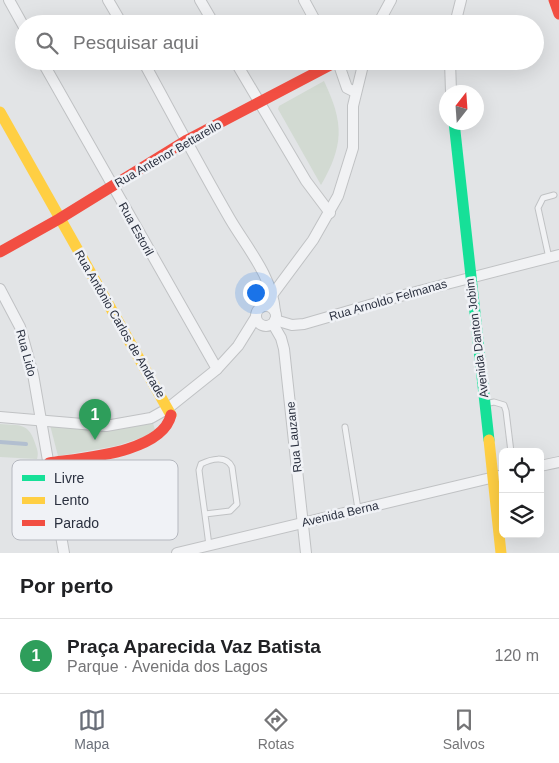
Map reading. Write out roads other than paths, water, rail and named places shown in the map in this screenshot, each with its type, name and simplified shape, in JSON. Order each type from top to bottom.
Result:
[{"type":"street","points":[[9,0],[17,15]]},
{"type":"street","points":[[108,0],[117,15]]},
{"type":"street","points":[[200,0],[209,15]]},
{"type":"street","points":[[304,0],[312,15]]},
{"type":"street","points":[[383,15],[391,0]]},
{"type":"street","points":[[457,15],[461,0]]},
{"type":"street","points":[[554,0],[559,14]]},
{"type":"street","name":"Rua Estoril","points":[[47,70],[217,369]]},
{"type":"street","points":[[148,70],[230,220],[262,270],[273,294],[272,320]]},
{"type":"street","points":[[240,70],[306,181],[330,214]]},
{"type":"street","name":"Rua Antenor Bettarello","points":[[0,252],[187,140],[321,70]]},
{"type":"street","points":[[341,70],[347,88],[356,92]]},
{"type":"street","points":[[0,417],[106,426],[151,418],[168,408],[217,369],[238,346],[256,318],[260,308],[264,306],[273,294],[330,214],[345,180],[353,148],[356,92],[362,70]]},
{"type":"street","points":[[450,70],[451,85]]},
{"type":"street","name":"Rua Antônio Carlos de Andrade","points":[[0,112],[171,415],[171,424],[153,439],[113,453],[68,460]]},
{"type":"street","name":"Avenida Danton Jobim","points":[[455,130],[485,404],[498,476],[501,553]]},
{"type":"street","name":"Rua Arnoldo Felmanas","points":[[264,306],[272,320],[292,325],[304,324],[554,257]]},
{"type":"street","name":"Rua Lido","points":[[0,289],[20,327],[33,374],[48,460]]},
{"type":"street","points":[[256,318],[258,323],[272,320]]},
{"type":"street","points":[[238,346],[272,320]]},
{"type":"street","name":"Rua Lauzane","points":[[272,320],[282,338],[284,349],[306,553]]},
{"type":"street","points":[[544,465],[559,462]]},
{"type":"street","name":"Avenida Berna","points":[[176,553],[190,552],[498,476]]},
{"type":"street","name":"Rua Lido","points":[[62,540],[64,553]]},
{"type":"lane","points":[[554,195],[544,198],[538,208],[554,257]]},
{"type":"lane","points":[[485,404],[494,402],[504,405],[510,448]]},
{"type":"lane","points":[[345,427],[358,510]]},
{"type":"lane","points":[[205,514],[230,511],[237,504],[232,466],[229,461],[224,459],[201,464],[199,470],[209,546]]},
{"type":"waterway","points":[[0,442],[26,444]]},
{"type":"place","name":"Praça Aparecida Vaz Batista","points":[[95,440]]}]
